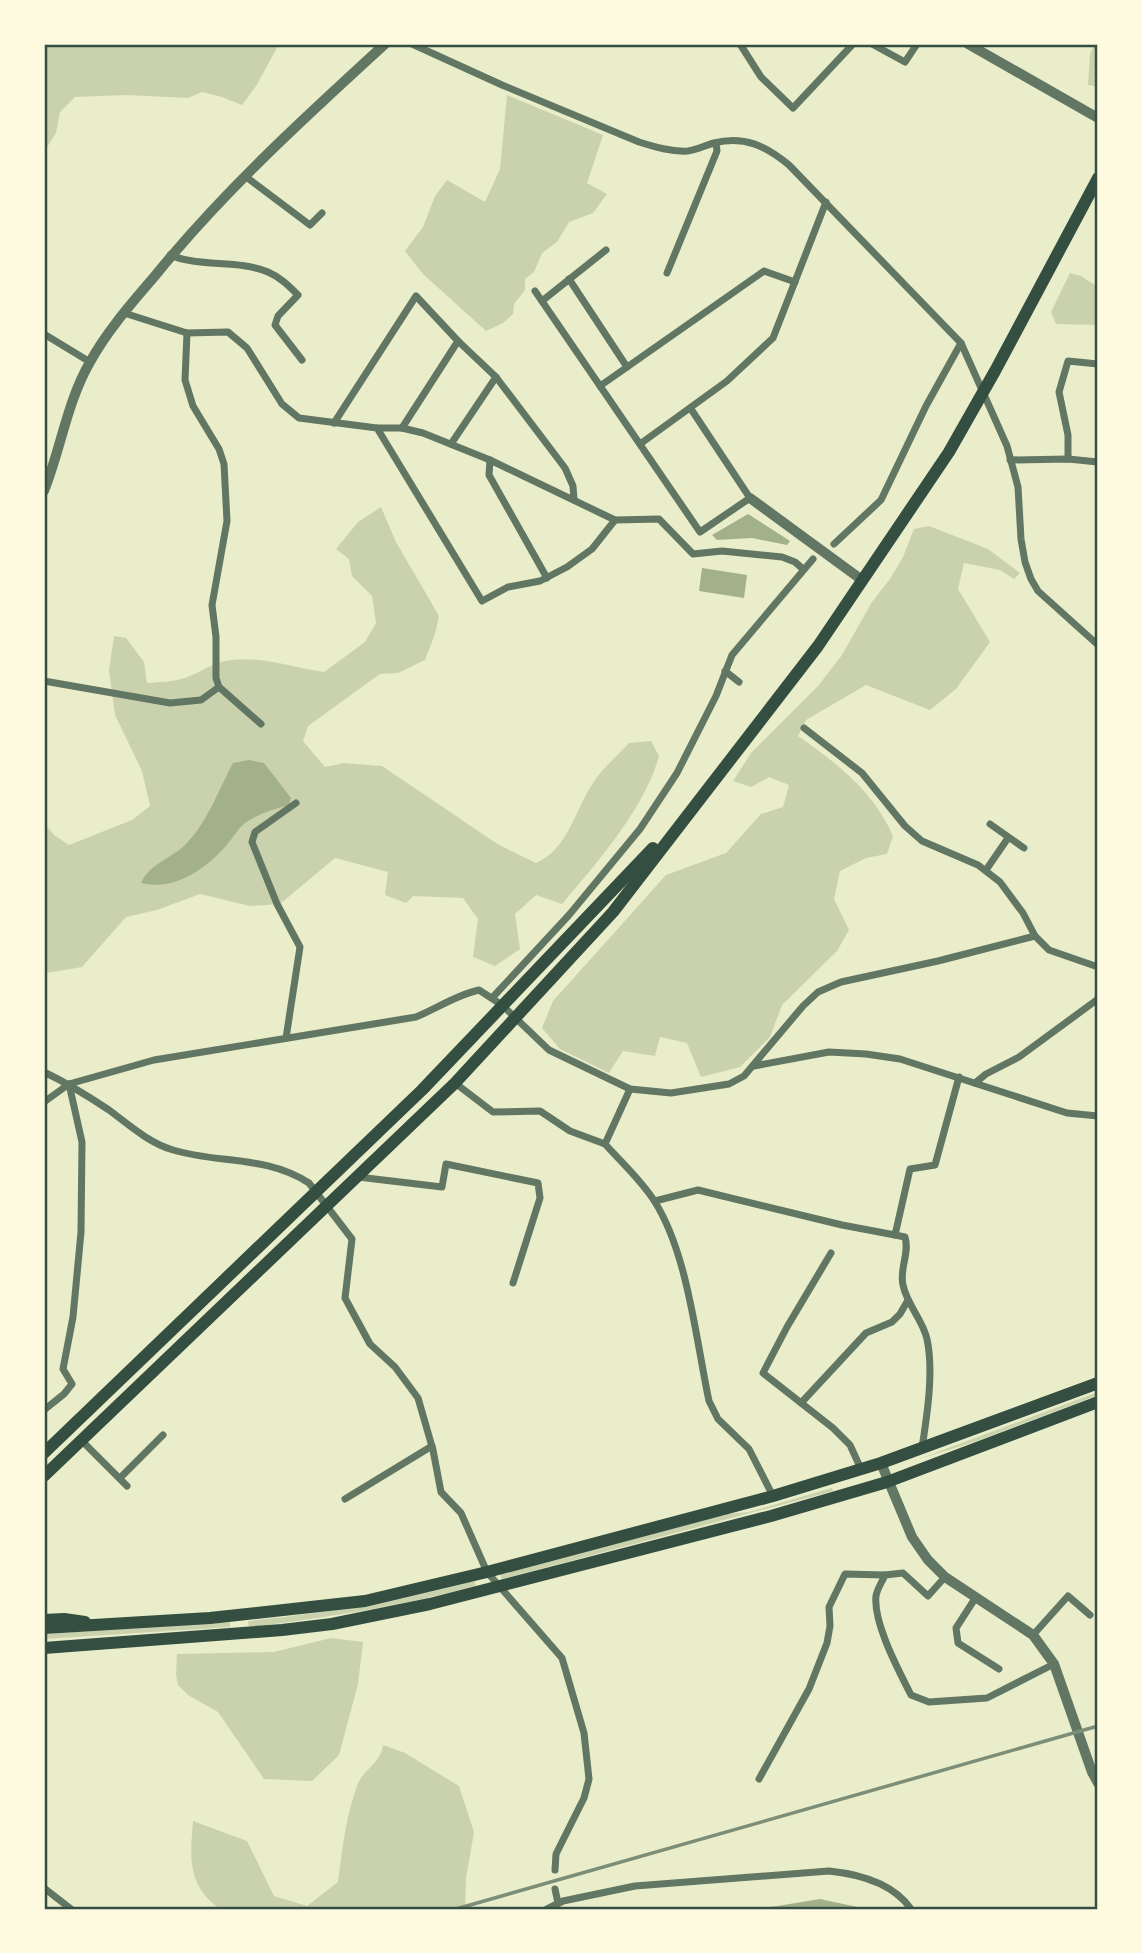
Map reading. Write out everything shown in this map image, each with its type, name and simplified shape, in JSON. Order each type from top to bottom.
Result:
[{"type":"main road","points":[[44,1476],[455,1083],[613,912],[784,693],[949,452],[1098,178]]},
{"type":"main road","points":[[44,1453],[422,1090],[497,1001],[686,816]]},
{"type":"main road","points":[[44,1628],[210,1618],[365,1601],[773,1496],[881,1463],[1098,1383]]},
{"type":"main road","points":[[44,1648],[282,1630],[332,1624],[429,1604],[771,1516],[887,1482],[1098,1402]]},
{"type":"main road","points":[[44,1620],[64,1619],[103,1625]]},
{"type":"street","points":[[44,491],[69,409],[90,362],[124,313],[170,255],[245,176],[385,44]]},
{"type":"street","points":[[412,44],[502,85],[657,148],[688,151],[716,143],[744,140],[778,156],[827,202],[961,343],[997,426],[1018,486],[1025,562],[1031,579],[1038,591],[1098,645]]},
{"type":"street","points":[[740,44],[761,77],[793,108],[853,44]]},
{"type":"street","points":[[872,44],[905,62],[917,44]]},
{"type":"street","points":[[968,44],[1098,118]]},
{"type":"street","points":[[667,273],[717,151],[716,143]]},
{"type":"street","points":[[245,176],[310,225],[322,213]]},
{"type":"street","points":[[640,443],[727,381],[773,338],[827,202]]},
{"type":"street","points":[[542,301],[606,250]]},
{"type":"street","points":[[170,255],[192,262],[244,266],[266,271],[280,278],[298,295],[278,316],[275,325],[302,359]]},
{"type":"street","points":[[600,386],[764,271],[795,282]]},
{"type":"street","points":[[569,279],[628,367]]},
{"type":"street","points":[[535,291],[700,532],[750,498]]},
{"type":"street","points":[[334,423],[416,296],[496,377],[565,468],[573,486],[574,500]]},
{"type":"street","points":[[124,313],[187,333],[228,332],[247,348],[282,404],[299,418],[377,428],[402,428],[490,460],[615,520],[659,519],[693,554],[722,551],[782,557],[795,562],[803,569]]},
{"type":"street","points":[[187,333],[185,380],[193,407],[219,449],[224,464],[227,521],[212,604],[216,637],[216,678],[219,687],[261,724]]},
{"type":"street","points":[[44,334],[90,362]]},
{"type":"street","points":[[402,428],[458,341]]},
{"type":"street","points":[[834,544],[881,500],[926,407],[961,343]]},
{"type":"street","points":[[1068,459],[1068,435],[1059,392],[1068,361],[1098,364]]},
{"type":"street","points":[[451,444],[496,377]]},
{"type":"street","points":[[691,409],[750,498],[862,580]]},
{"type":"street","points":[[377,428],[482,601],[508,587],[540,581],[567,567],[592,549],[615,520]]},
{"type":"street","points":[[1010,460],[1068,459],[1098,462]]},
{"type":"street","points":[[490,460],[489,475],[547,578]]},
{"type":"street","points":[[497,1001],[639,829],[677,773],[716,696],[732,655],[813,559]]},
{"type":"street","points":[[725,671],[739,682]]},
{"type":"street","points":[[44,681],[170,703],[201,700],[219,687]]},
{"type":"street","points":[[804,728],[862,773],[905,826],[922,841],[986,870],[1014,899],[1035,936],[1049,950],[1098,967]]},
{"type":"street","points":[[286,1038],[300,947],[277,904],[252,842],[255,832],[296,803]]},
{"type":"street","points":[[990,824],[1024,848]]},
{"type":"street","points":[[986,870],[1008,838]]},
{"type":"street","points":[[44,1102],[69,1084],[154,1060],[416,1017],[461,994],[479,990],[497,1001],[549,1050],[630,1089],[671,1093],[729,1084],[744,1076],[818,992],[841,982],[1035,936]]},
{"type":"street","points":[[975,1083],[1019,1056],[1098,999]]},
{"type":"street","points":[[753,1066],[829,1052],[901,1059],[1068,1113],[1098,1116]]},
{"type":"street","points":[[44,1072],[69,1084],[160,1144],[174,1150],[284,1169],[309,1183],[352,1239],[345,1298],[370,1344],[395,1367],[418,1398],[432,1446],[441,1492],[461,1513],[486,1572],[562,1658],[584,1733],[589,1779],[584,1798],[556,1854],[555,1870]]},
{"type":"street","points":[[895,1235],[910,1170],[935,1165],[958,1077]]},
{"type":"street","points":[[455,1083],[493,1112],[540,1111],[570,1130],[605,1144],[655,1201],[682,1268],[709,1401],[718,1419],[749,1449],[773,1496]]},
{"type":"street","points":[[44,1410],[72,1384],[63,1369],[73,1317],[81,1232],[82,1142],[69,1084]]},
{"type":"street","points":[[605,1144],[630,1089]]},
{"type":"street","points":[[357,1177],[442,1188],[446,1164],[538,1183],[540,1198],[513,1283]]},
{"type":"street","points":[[655,1201],[698,1190],[842,1225],[905,1237],[908,1244],[902,1282],[927,1340],[929,1384],[922,1448]]},
{"type":"street","points":[[831,1253],[762,1373],[833,1428],[850,1446],[861,1469]]},
{"type":"street","points":[[801,1403],[866,1333],[892,1322],[908,1300]]},
{"type":"street","points":[[120,1478],[163,1435]]},
{"type":"street","points":[[82,1441],[127,1486]]},
{"type":"street","points":[[345,1499],[432,1446]]},
{"type":"street","points":[[881,1463],[887,1482],[919,1550],[945,1577],[1033,1635],[1054,1664],[1098,1783]]},
{"type":"street","points":[[760,1779],[809,1689],[827,1643],[829,1607],[845,1574],[903,1573],[928,1596],[945,1577]]},
{"type":"street","points":[[886,1575],[876,1594],[878,1615],[896,1666],[911,1695],[929,1702],[987,1698],[1054,1664]]},
{"type":"street","points":[[1033,1635],[1068,1596],[1090,1615]]},
{"type":"street","points":[[976,1597],[956,1628],[958,1643],[999,1669]]},
{"type":"street","points":[[547,1909],[558,1903],[635,1886],[829,1871],[852,1873],[874,1881],[897,1895],[911,1909]]},
{"type":"street","points":[[44,1888],[71,1909]]},
{"type":"street","points":[[555,1889],[558,1903]]},
{"type":"shaded area","points":[[44,44],[279,44],[256,86],[242,105],[202,92],[188,98],[127,95],[75,97],[60,112],[56,133],[44,152]]},
{"type":"shaded area","points":[[1094,44],[1098,44],[1098,87],[1088,85],[1090,54]]},
{"type":"shaded area","points":[[507,95],[603,135],[587,183],[607,194],[593,213],[569,222],[557,242],[542,253],[534,272],[525,279],[525,290],[514,304],[513,314],[503,323],[486,331],[423,274],[405,251],[423,227],[435,196],[447,180],[485,202],[500,169]]},
{"type":"shaded area","points":[[1070,273],[1081,276],[1098,287],[1098,325],[1056,324],[1051,312]]},
{"type":"shaded area","points":[[381,507],[396,542],[439,616],[435,634],[425,660],[398,673],[380,674],[308,726],[303,741],[325,767],[344,763],[382,766],[499,845],[536,863],[547,857],[564,838],[588,791],[607,766],[629,743],[651,741],[659,756],[652,776],[618,834],[562,904],[536,895],[515,914],[520,949],[495,966],[473,957],[478,919],[463,898],[413,896],[406,903],[385,895],[388,872],[335,858],[280,904],[250,906],[200,894],[157,910],[126,917],[82,967],[47,973],[44,977],[44,823],[54,835],[69,845],[132,820],[150,806],[142,771],[115,715],[109,670],[114,636],[126,638],[144,662],[147,683],[181,679],[219,663],[243,659],[324,672],[365,642],[376,623],[372,596],[352,576],[349,559],[336,549],[358,522]]},
{"type":"shaded area","points":[[748,514],[790,541],[787,545],[752,538],[717,540],[712,535]]},
{"type":"shaded area","points":[[929,526],[988,549],[1020,573],[1014,579],[1000,570],[964,563],[958,589],[990,642],[956,689],[930,710],[866,685],[806,720],[798,736],[827,757],[865,792],[893,836],[887,854],[866,858],[840,871],[834,899],[849,930],[837,951],[782,1005],[770,1037],[740,1067],[701,1077],[687,1043],[660,1037],[655,1056],[623,1051],[609,1073],[560,1049],[542,1028],[553,1001],[666,875],[726,853],[761,814],[783,807],[789,785],[769,777],[751,787],[733,781],[751,753],[818,686],[842,655],[872,602],[903,557],[914,529]]},
{"type":"shaded area","points":[[702,568],[747,575],[744,598],[699,591]]},
{"type":"shaded area","points":[[249,760],[264,763],[291,798],[289,805],[263,813],[245,823],[217,855],[188,876],[166,884],[141,883],[155,866],[180,849],[194,835],[207,816],[233,763]]},
{"type":"shaded area","points":[[1098,1392],[1098,1395],[974,1442],[919,1459]]},
{"type":"shaded area","points":[[832,1488],[833,1491],[502,1579],[500,1574],[728,1514],[749,1512]]},
{"type":"shaded area","points":[[474,1580],[476,1586],[420,1600],[249,1627],[248,1621],[362,1605]]},
{"type":"shaded area","points":[[230,1622],[230,1627],[44,1639],[44,1634]]},
{"type":"shaded area","points":[[331,1638],[363,1642],[358,1684],[339,1755],[312,1781],[264,1779],[218,1712],[188,1695],[178,1685],[177,1654],[274,1652]]},
{"type":"shaded area","points":[[383,1745],[405,1753],[459,1786],[474,1832],[466,1878],[465,1909],[220,1909],[209,1900],[201,1890],[193,1870],[193,1821],[247,1841],[274,1896],[307,1906],[338,1882],[353,1797],[360,1780],[379,1757]]},
{"type":"shaded area","points":[[820,1899],[867,1909],[759,1909]]},
{"type":"railway","points":[[456,1909],[1098,1726]]}]
